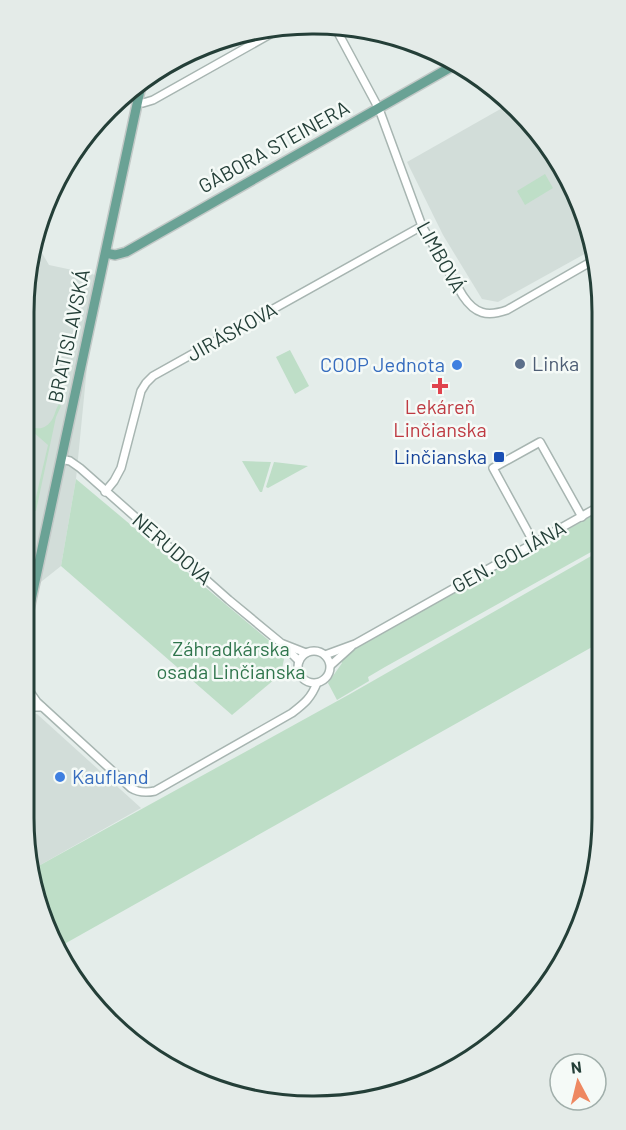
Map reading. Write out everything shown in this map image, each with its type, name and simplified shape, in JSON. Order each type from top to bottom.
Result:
[{"type":"main road","name":"GÁBORA STEINERA","points":[[106,253],[115,255],[126,252],[447,69]]},
{"type":"main road","name":"BRATISLAVSKÁ","points":[[34,570],[61,459],[139,95]]},
{"type":"street","name":"LIMBOVÁ","points":[[340,36],[379,109],[422,226],[467,303],[484,313],[493,314],[507,310],[587,264]]},
{"type":"street","points":[[138,102],[153,100],[260,40]]},
{"type":"street","name":"JIRÁSKOVA","points":[[105,492],[121,468],[141,392],[153,376],[422,226]]},
{"type":"street","points":[[534,543],[493,468],[540,441],[582,516]]},
{"type":"street","name":"NERUDOVA","points":[[61,459],[75,463],[105,492],[299,661]]},
{"type":"street","name":"GEN. GOLIÁNA","points":[[355,644],[592,510]]},
{"type":"street","name":"NERUDOVA","points":[[281,643],[306,653]]},
{"type":"street","points":[[325,655],[355,644]]},
{"type":"street","points":[[331,665],[325,655],[316,651],[306,653],[299,661],[298,671],[308,682],[317,683],[326,679],[331,665],[355,644]]},
{"type":"street","points":[[306,702],[308,682]]},
{"type":"street","points":[[34,705],[131,788],[147,793],[155,791],[292,713],[313,694],[317,683]]},
{"type":"shaded area","points":[[502,108],[545,158],[570,206],[585,254],[498,302],[482,299],[443,235],[407,162]]},
{"type":"shaded area","points":[[42,252],[49,265],[96,275],[76,479],[61,566],[34,587],[34,313]]},
{"type":"shaded area","points":[[34,713],[37,714],[141,808],[39,866],[34,817]]},
{"type":"green space","points":[[545,174],[553,188],[525,205],[517,191]]},
{"type":"green space","points":[[290,350],[309,386],[295,394],[276,357]]},
{"type":"green space","points":[[59,404],[61,406],[56,417],[36,511],[34,506],[48,445],[34,433],[34,428],[47,425],[53,418]]},
{"type":"green space","points":[[242,461],[271,462],[262,492],[260,492]]},
{"type":"green space","points":[[274,462],[308,466],[268,488],[266,487]]},
{"type":"green space","name":"Záhradkárska osada Linčianska","points":[[76,479],[285,654],[281,674],[232,715],[61,566]]},
{"type":"green space","points":[[592,516],[592,551],[385,667],[368,677],[369,681],[337,700],[328,683],[342,663],[340,659],[355,648],[504,565],[540,549],[560,534]]},
{"type":"green space","name":"Záhradkárska osada Linčianska","points":[[592,556],[592,647],[65,944],[49,907],[39,866],[350,694]]},
{"type":"place","name":"Linka","points":[[520,364]]},
{"type":"place","name":"COOP Jednota","points":[[457,365]]},
{"type":"place","name":"Lekáreň Linčianska","points":[[440,386]]},
{"type":"place","name":"Linčianska","points":[[499,457]]},
{"type":"place","name":"Kaufland","points":[[60,777]]}]
